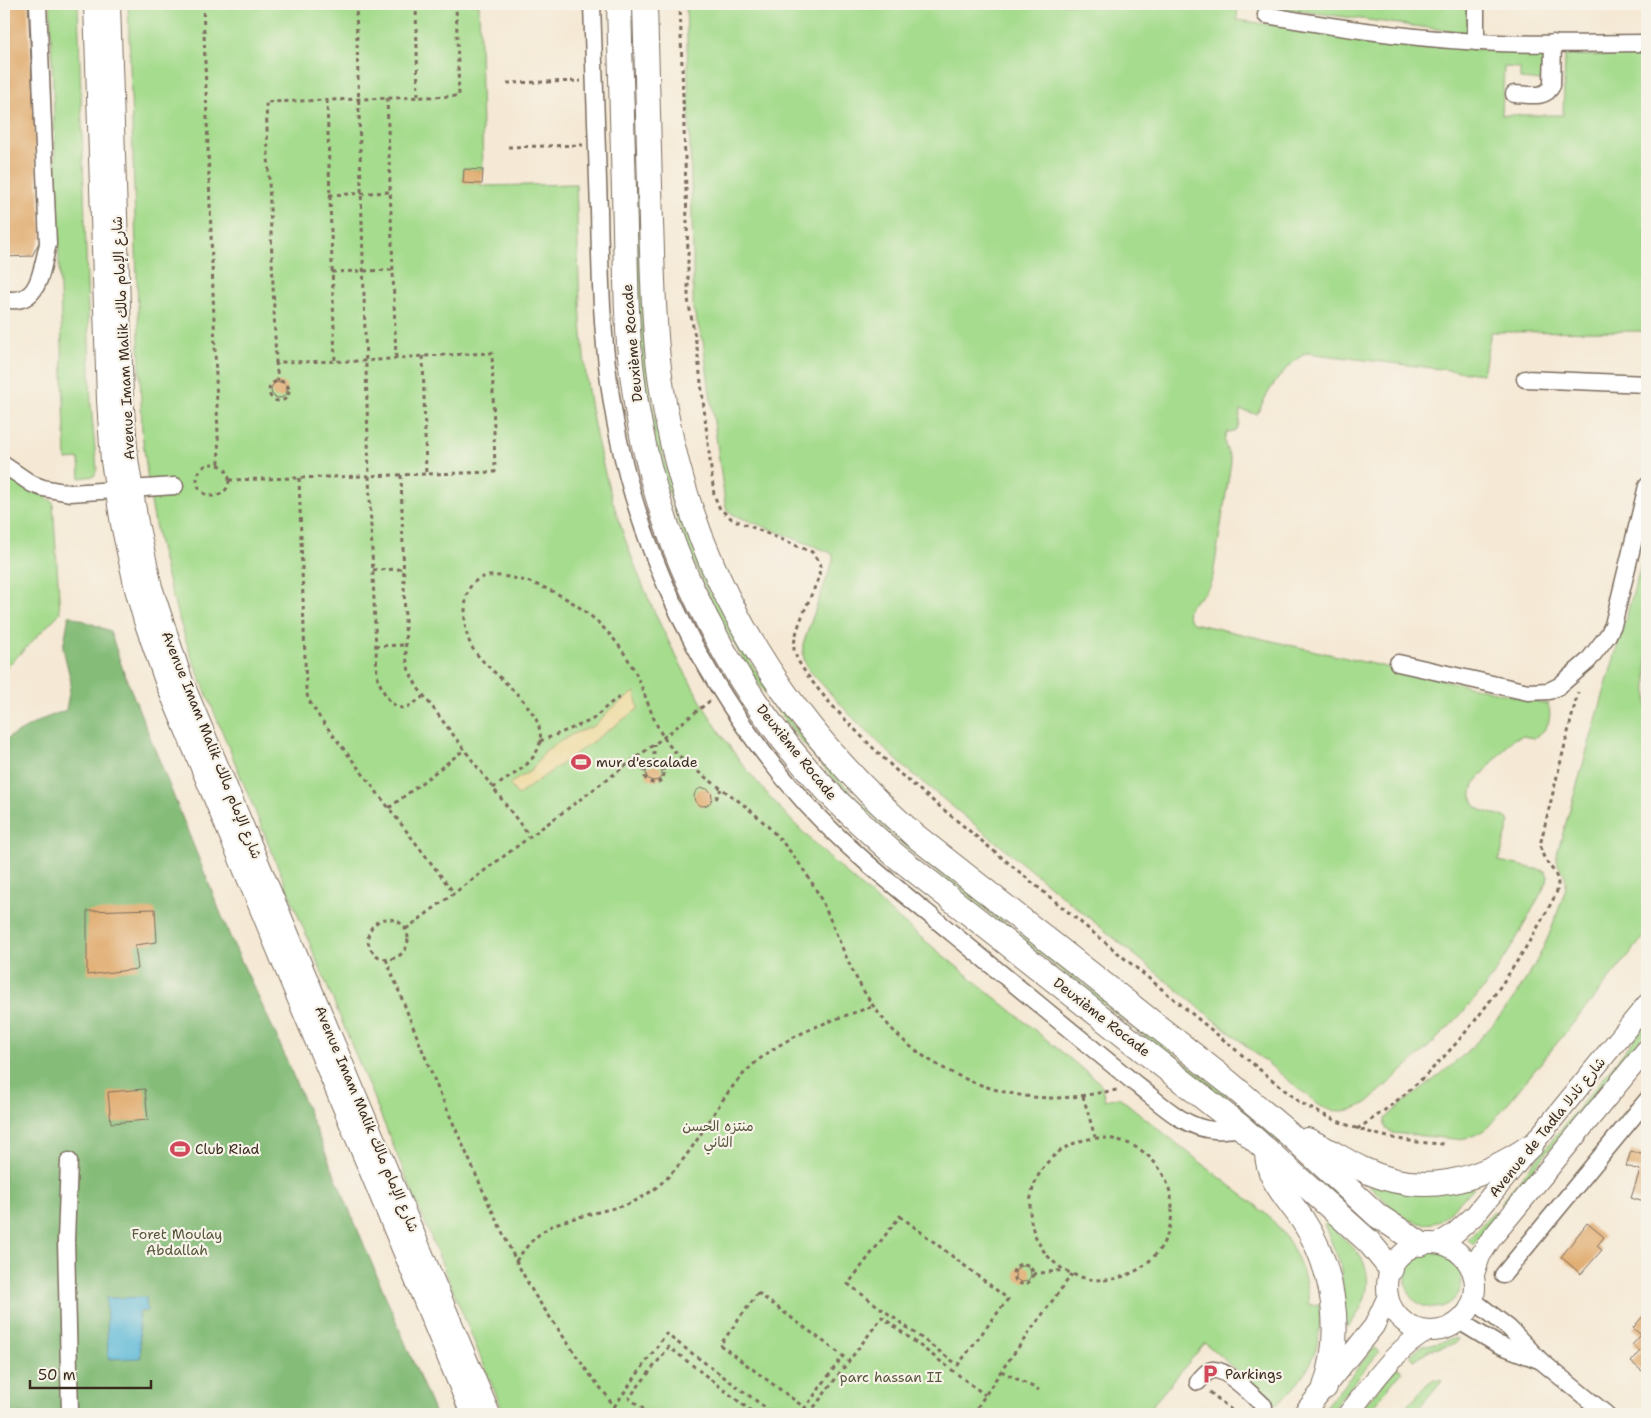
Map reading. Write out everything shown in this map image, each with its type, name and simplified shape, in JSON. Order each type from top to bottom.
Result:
[{"type":"highway","name":"Deuxième Rocade","points":[[618,4],[628,334],[634,390],[646,453],[668,530],[683,567],[718,640],[751,695],[809,771],[865,829],[895,855],[1242,1128],[1369,1242],[1391,1269]]},
{"type":"highway","name":"Deuxième Rocade","points":[[645,4],[654,331],[673,445],[695,520],[712,564],[742,625],[783,691],[830,752],[884,808],[913,834],[1235,1088],[1289,1134],[1378,1216],[1430,1244]]},
{"type":"highway","points":[[1289,1134],[1308,1140],[1379,1176],[1412,1184],[1436,1184],[1468,1178],[1498,1167],[1531,1146]]},
{"type":"highway","points":[[1267,1150],[1266,1162],[1272,1177],[1308,1230],[1327,1270],[1331,1286],[1334,1336],[1330,1372],[1325,1387]]},
{"type":"main road","name":"Avenue Imam Malik شارع الإمام مالك","points":[[94,4],[106,400],[123,488],[139,531],[152,587],[183,682],[490,1414]]},
{"type":"main road","name":"Avenue Imam Malik شارع الإمام مالك","points":[[110,4],[123,488],[126,549],[135,589],[166,684],[471,1414]]},
{"type":"main road","name":"Avenue de Tadla شارع تادلا","points":[[1430,1244],[1456,1233],[1469,1222],[1647,1004]]},
{"type":"main road","name":"Avenue de Tadla شارع تادلا","points":[[1474,1274],[1480,1256],[1491,1240],[1647,1049]]},
{"type":"main road","points":[[1430,1244],[1454,1249],[1466,1260],[1474,1274],[1475,1292],[1470,1308],[1459,1321],[1439,1330],[1428,1331],[1414,1328],[1402,1320],[1393,1310],[1388,1296],[1388,1279],[1391,1269],[1403,1253],[1430,1244]]},
{"type":"main road","points":[[1303,1414],[1374,1326],[1388,1296]]},
{"type":"main road","points":[[1348,1414],[1401,1350],[1428,1331]]},
{"type":"street","points":[[4,299],[19,301],[28,297],[36,288],[48,244],[38,4]]},
{"type":"street","points":[[592,4],[602,298],[607,367],[618,435],[636,503],[659,568],[687,631],[722,692],[762,750],[796,791],[858,855],[1137,1085],[1181,1119],[1192,1125],[1216,1131],[1242,1128]]},
{"type":"street","points":[[1476,4],[1476,42]]},
{"type":"street","points":[[1266,15],[1396,35],[1476,42],[1647,43]]},
{"type":"street","points":[[1514,94],[1543,95],[1550,90],[1552,85],[1553,43]]},
{"type":"street","points":[[1525,379],[1647,384]]},
{"type":"street","points":[[4,465],[24,480],[43,488],[70,493],[175,486]]},
{"type":"street","points":[[1398,663],[1528,692],[1539,692],[1559,686],[1584,665],[1602,644],[1613,625],[1647,486]]},
{"type":"street","points":[[1503,1275],[1647,1100]]},
{"type":"street","points":[[69,1161],[66,1240],[70,1414]]},
{"type":"street","points":[[1473,1300],[1509,1328],[1541,1361],[1606,1414]]},
{"type":"street","points":[[1459,1321],[1497,1344],[1541,1361]]},
{"type":"street","points":[[1198,1382],[1207,1372],[1218,1370],[1224,1372],[1264,1406]]},
{"type":"path","points":[[203,4],[219,464]]},
{"type":"path","points":[[418,97],[416,4],[356,5],[376,675],[378,682],[394,705],[398,707],[406,708],[424,696]]},
{"type":"path","points":[[278,380],[266,102],[459,96],[456,4]]},
{"type":"path","points":[[680,4],[688,299],[697,348],[714,495],[720,509],[732,519],[806,548],[817,557],[821,570],[820,577],[794,640],[798,664],[855,729],[899,773],[1282,1089],[1314,1110],[1356,1129],[1391,1139],[1444,1144]]},
{"type":"path","points":[[506,83],[595,80]]},
{"type":"path","points":[[387,98],[396,358]]},
{"type":"path","points":[[327,100],[335,362]]},
{"type":"path","points":[[508,147],[597,145]]},
{"type":"path","points":[[329,195],[390,192]]},
{"type":"path","points":[[332,272],[393,270]]},
{"type":"path","points":[[229,480],[401,475],[426,476],[495,472],[492,353],[423,356],[366,362],[276,362]]},
{"type":"path","points":[[423,356],[426,476]]},
{"type":"path","points":[[278,380],[286,383],[289,391],[286,399],[277,402],[268,393],[270,385],[278,380]]},
{"type":"path","points":[[207,464],[219,464],[226,470],[229,480],[226,490],[217,495],[207,495],[199,488],[197,478],[202,467],[207,464]]},
{"type":"path","points":[[401,475],[406,644],[409,671],[424,696],[530,837]]},
{"type":"path","points":[[299,478],[306,689],[308,699],[320,718],[454,893]]},
{"type":"path","points":[[373,570],[404,569]]},
{"type":"path","points":[[493,788],[528,763],[540,742],[536,720],[523,701],[479,657],[469,640],[464,621],[466,598],[470,586],[479,578],[490,576],[526,581],[565,599],[605,628],[626,656],[636,674],[655,721],[664,737],[678,754],[721,789],[746,806],[797,860],[817,891],[850,966],[874,1006],[886,1022],[914,1049],[934,1062],[979,1084],[1031,1097],[1083,1096],[1137,1085]]},
{"type":"path","points":[[375,646],[406,644]]},
{"type":"path","points":[[1356,1129],[1406,1094],[1474,1021],[1519,958],[1555,896],[1558,879],[1541,854],[1541,842],[1584,665]]},
{"type":"path","points":[[406,929],[722,692]]},
{"type":"path","points":[[540,742],[590,721],[611,702],[623,696]]},
{"type":"path","points":[[654,744],[654,763]]},
{"type":"path","points":[[389,808],[464,750]]},
{"type":"path","points":[[654,763],[659,764],[663,768],[664,773],[663,778],[659,782],[654,783],[649,782],[645,778],[644,773],[645,768],[649,764],[654,763]]},
{"type":"path","points":[[716,799],[721,789]]},
{"type":"path","points":[[389,919],[402,924],[406,929],[408,944],[400,956],[386,959],[379,957],[370,948],[368,941],[372,928],[382,920],[389,919]]},
{"type":"path","points":[[386,959],[438,1088],[516,1261],[534,1294],[618,1414]]},
{"type":"path","points":[[516,1261],[529,1244],[547,1228],[558,1223],[630,1204],[657,1187],[670,1176],[689,1154],[727,1093],[754,1064],[769,1052],[785,1041],[807,1031],[874,1006]]},
{"type":"path","points":[[1083,1096],[1095,1137]]},
{"type":"path","points":[[1095,1137],[1108,1137],[1131,1144],[1152,1158],[1160,1167],[1170,1190],[1172,1202],[1170,1226],[1160,1249],[1152,1258],[1132,1273],[1108,1280],[1096,1280],[1072,1274],[1046,1255],[1034,1234],[1029,1211],[1033,1187],[1044,1166],[1061,1149],[1072,1143],[1095,1137]]},
{"type":"path","points":[[900,1216],[1008,1298],[958,1365],[892,1316],[848,1284],[900,1216]]},
{"type":"path","points":[[1026,1264],[1033,1274],[1030,1282],[1022,1284],[1015,1280],[1013,1272],[1018,1265],[1026,1264]]},
{"type":"path","points":[[1033,1274],[1064,1270]]},
{"type":"path","points":[[973,1414],[984,1395],[1072,1274]]},
{"type":"path","points":[[758,1293],[844,1356],[841,1358],[805,1408],[720,1344],[758,1293]]},
{"type":"path","points":[[887,1322],[892,1316]]},
{"type":"path","points":[[809,1414],[882,1317],[984,1395]]},
{"type":"path","points":[[614,1407],[666,1334],[774,1414]]},
{"type":"path","points":[[650,1414],[629,1398],[669,1347],[751,1411],[749,1414]]},
{"type":"path","points":[[841,1358],[848,1363]]},
{"type":"path","points":[[703,1373],[708,1366]]},
{"type":"path","points":[[1002,1371],[1039,1390]]},
{"type":"path","points":[[1198,1382],[1236,1414]]},
{"type":"green space","points":[[50,4],[78,4],[91,406],[97,469],[94,476],[80,478],[79,459],[66,460]]},
{"type":"green space","name":"منتزه الحسن الثاني","points":[[128,4],[479,4],[483,170],[464,169],[463,182],[482,184],[482,186],[576,184],[584,361],[600,454],[619,520],[643,585],[672,648],[700,700],[721,734],[766,792],[812,841],[861,887],[1101,1084],[1105,1100],[1119,1097],[1255,1204],[1279,1228],[1299,1261],[1305,1278],[1309,1305],[1319,1304],[1320,1320],[1316,1348],[1306,1372],[1276,1405],[1205,1343],[1145,1414],[504,1414],[191,656],[167,577],[150,496],[176,493],[148,482],[142,432]]},
{"type":"green space","points":[[628,4],[633,4],[643,311],[650,391],[661,447],[676,501],[696,554],[719,606],[746,655],[777,703],[811,748],[849,790],[894,833],[1261,1122],[1379,1230],[1376,1233],[1275,1140],[920,859],[863,809],[813,755],[768,698],[730,637],[698,573],[673,505],[654,434],[641,359]]},
{"type":"green space","points":[[686,4],[1238,4],[1237,20],[1420,45],[1544,54],[1542,81],[1520,79],[1520,68],[1504,67],[1502,115],[1563,115],[1565,55],[1647,56],[1647,331],[1491,332],[1483,374],[1306,353],[1297,359],[1277,380],[1257,414],[1240,410],[1237,428],[1232,432],[1227,432],[1225,437],[1225,444],[1231,462],[1213,576],[1206,591],[1188,609],[1187,613],[1193,623],[1548,704],[1549,720],[1542,732],[1534,738],[1523,736],[1513,739],[1474,784],[1472,795],[1473,803],[1477,808],[1505,817],[1510,821],[1499,861],[1545,871],[1548,876],[1547,882],[1512,947],[1496,972],[1474,1000],[1415,1060],[1368,1102],[1344,1111],[1326,1109],[1320,1106],[904,767],[852,717],[809,670],[804,658],[803,644],[833,561],[833,555],[734,515],[727,510],[725,503],[703,341],[693,309]]},
{"type":"green space","points":[[1247,4],[1467,4],[1467,33]]},
{"type":"green space","points":[[4,466],[53,502],[60,613],[4,670]]},
{"type":"green space","points":[[1647,545],[1647,933],[1489,1126],[1473,1136],[1459,1139],[1392,1133],[1385,1127],[1386,1118],[1451,1066],[1485,1033],[1515,997],[1549,936],[1566,885],[1565,877],[1556,857]]},
{"type":"green space","name":"Foret Moulay Abdallah","points":[[69,615],[110,631],[123,670],[231,939],[276,1035],[435,1414],[4,1414],[4,740],[43,719],[66,710],[71,682],[63,648]]},
{"type":"green space","points":[[1647,1024],[1647,1031],[1503,1206],[1500,1204]]},
{"type":"green space","points":[[1361,1178],[1473,1187],[1473,1189],[1440,1221],[1423,1224],[1400,1214]]},
{"type":"green space","points":[[1494,1211],[1497,1214],[1473,1245],[1468,1240]]},
{"type":"green space","points":[[1325,1223],[1358,1253],[1367,1271],[1364,1301],[1348,1327],[1346,1326],[1340,1263]]},
{"type":"green space","points":[[1434,1252],[1445,1254],[1454,1260],[1460,1269],[1462,1280],[1460,1291],[1454,1300],[1445,1306],[1434,1308],[1423,1306],[1414,1300],[1408,1291],[1406,1280],[1408,1269],[1414,1260],[1423,1254]]},
{"type":"green space","points":[[1458,1338],[1455,1344],[1429,1350],[1414,1360],[1410,1355],[1422,1346]]},
{"type":"green space","points":[[1374,1348],[1379,1352],[1328,1414],[1320,1414]]},
{"type":"green space","points":[[1397,1367],[1402,1371],[1367,1414],[1358,1414]]},
{"type":"green space","points":[[1434,1379],[1442,1380],[1414,1414],[1400,1414],[1427,1384]]},
{"type":"sand","points":[[635,692],[638,709],[518,795],[509,784],[532,770],[546,750],[573,734],[594,726],[611,709]]},
{"type":"water","points":[[146,1297],[147,1311],[138,1312],[141,1358],[108,1359],[106,1298]]},
{"type":"building","points":[[4,4],[28,4],[42,237],[32,256],[4,257],[4,114],[8,112],[6,91],[4,91]]},
{"type":"building","points":[[464,169],[483,170],[482,184],[463,183]]},
{"type":"building","points":[[279,382],[287,390],[279,398],[271,390]]},
{"type":"building","points":[[654,765],[660,767],[662,773],[660,779],[654,781],[648,779],[646,773],[648,767]]},
{"type":"building","points":[[699,788],[707,788],[712,793],[710,804],[699,806],[694,801],[694,793]]},
{"type":"building","points":[[155,909],[157,942],[135,945],[138,969],[87,975],[87,911]]},
{"type":"building","points":[[145,1089],[148,1120],[111,1123],[108,1092]]},
{"type":"building","points":[[1631,1151],[1647,1156],[1647,1203],[1631,1198],[1640,1170],[1626,1166]]},
{"type":"building","points":[[1587,1223],[1604,1237],[1597,1246],[1602,1250],[1581,1274],[1561,1257]]},
{"type":"building","points":[[1023,1266],[1029,1268],[1031,1274],[1029,1280],[1023,1282],[1017,1280],[1015,1274],[1017,1268]]},
{"type":"building","points":[[1647,1311],[1647,1367],[1642,1371],[1631,1362],[1640,1351],[1632,1345],[1641,1335],[1633,1328]]},
{"type":"place","name":"mur d'escalade","points":[[581,762]]},
{"type":"place","name":"Club Riad","points":[[180,1149]]},
{"type":"place","name":"Parkings","points":[[1210,1374]]},
{"type":"park label","name":"parc hassan II","points":[[891,1377]]}]
